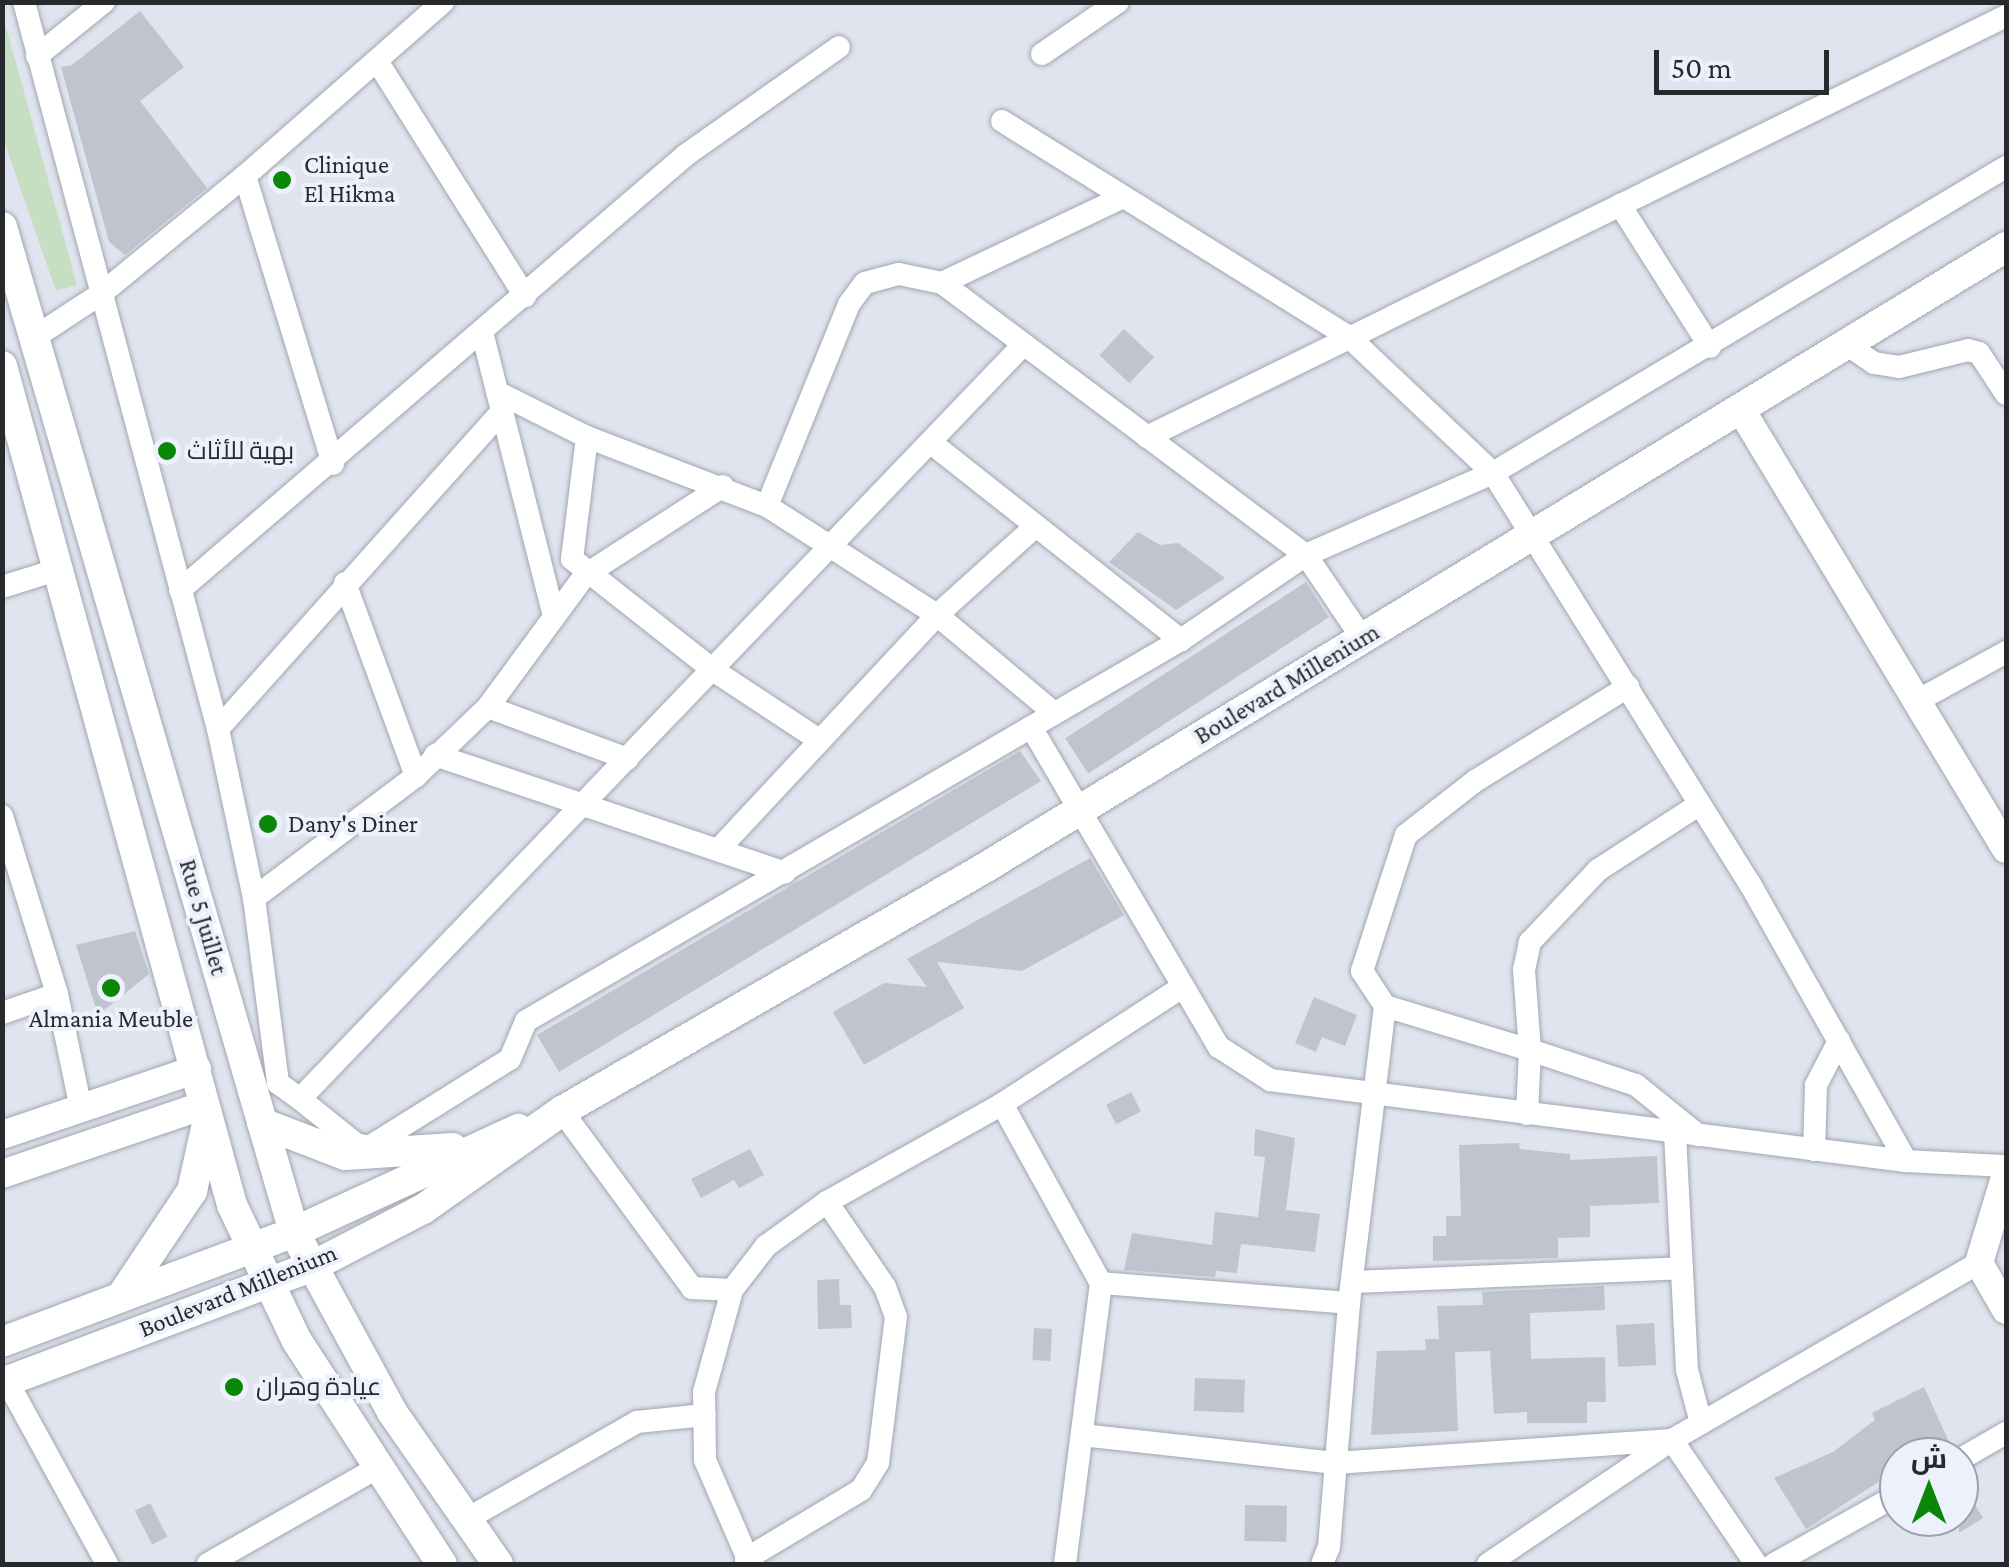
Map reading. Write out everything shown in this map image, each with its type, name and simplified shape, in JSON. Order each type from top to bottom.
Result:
[{"type":"main road","name":"Rue 5 Juillet","points":[[2,227],[264,1100],[294,1232],[392,1412],[498,1564]]},
{"type":"main road","name":"Boulevard Millenium","points":[[5,1382],[312,1266],[423,1209],[562,1111],[1082,809],[2006,246]]},
{"type":"main road","name":"Rue 5 Juillet","points":[[2,366],[232,1206],[297,1341],[442,1564]]},
{"type":"main road","points":[[264,1100],[345,1155],[476,1145]]},
{"type":"main road","points":[[121,1298],[192,1191],[207,1111]]},
{"type":"main road","name":"Boulevard Millenium","points":[[2,1342],[294,1232],[476,1145],[562,1111]]},
{"type":"street","points":[[24,2],[218,729],[254,898],[264,1100],[300,1099],[356,1144],[369,1147],[510,1059],[526,1021],[1181,640],[1306,555],[1492,472],[1710,348],[2006,167]]},
{"type":"street","points":[[37,56],[104,2]]},
{"type":"street","points":[[35,337],[102,293],[246,176],[444,2]]},
{"type":"street","points":[[1042,54],[1118,2]]},
{"type":"street","points":[[1148,437],[2006,16]]},
{"type":"street","points":[[180,590],[334,464],[686,155],[839,47]]},
{"type":"street","points":[[377,61],[525,296]]},
{"type":"street","points":[[1002,121],[1348,336],[1492,472],[1700,804],[1906,1161]]},
{"type":"street","points":[[246,176],[334,464]]},
{"type":"street","points":[[942,282],[1123,197]]},
{"type":"street","points":[[1620,205],[1710,348]]},
{"type":"street","points":[[767,506],[849,304],[865,283],[899,274],[942,282],[1022,346],[1306,555],[1362,638]]},
{"type":"street","points":[[482,332],[553,612]]},
{"type":"street","points":[[1846,344],[1874,363],[1899,367],[1968,350],[1979,353],[2006,394]]},
{"type":"street","points":[[300,1099],[1022,346]]},
{"type":"street","points":[[218,729],[499,402]]},
{"type":"street","points":[[499,402],[767,506],[828,549],[937,615],[1053,712]]},
{"type":"street","points":[[1740,408],[2006,849]]},
{"type":"street","points":[[587,437],[570,552],[585,575],[713,670],[819,740]]},
{"type":"street","points":[[930,442],[1181,640]]},
{"type":"street","points":[[254,898],[416,776],[488,707],[553,612],[585,575],[722,486]]},
{"type":"street","points":[[718,850],[937,615],[1036,526]]},
{"type":"street","points":[[2,586],[59,568]]},
{"type":"street","points":[[345,583],[416,776]]},
{"type":"street","points":[[1918,702],[2006,652]]},
{"type":"street","points":[[1628,687],[1475,781],[1406,835],[1362,971],[1386,1006],[1636,1085],[1686,1134],[1682,1268],[1688,1370],[1701,1423]]},
{"type":"street","points":[[488,707],[628,759]]},
{"type":"street","points":[[1031,727],[1219,1047],[1270,1080],[1370,1096],[1906,1161],[2006,1166]]},
{"type":"street","points":[[435,756],[785,873]]},
{"type":"street","points":[[1527,1114],[1530,1050],[1524,970],[1530,942],[1598,870],[1700,804]]},
{"type":"street","points":[[2,816],[7,846],[58,994],[81,1109]]},
{"type":"street","points":[[828,1202],[885,1286],[896,1317],[878,1462],[861,1490],[748,1562],[705,1460],[704,1392],[732,1290],[766,1246],[828,1202],[1002,1104],[1182,987]]},
{"type":"street","points":[[2,1013],[58,994]]},
{"type":"street","points":[[1332,1559],[1335,1462],[1370,1096],[1386,1006]]},
{"type":"street","points":[[1814,1150],[1816,1085],[1838,1041]]},
{"type":"street","points":[[2,1135],[196,1070]]},
{"type":"street","points":[[1002,1104],[1101,1283],[1065,1564]]},
{"type":"street","points":[[2,1174],[207,1111]]},
{"type":"street","points":[[562,1111],[692,1288],[732,1290]]},
{"type":"street","points":[[1488,1564],[1672,1440],[1978,1263],[2006,1174]]},
{"type":"street","points":[[1978,1263],[2006,1310]]},
{"type":"street","points":[[1101,1283],[1351,1293],[1682,1268]]},
{"type":"street","points":[[5,1382],[107,1564]]},
{"type":"street","points":[[467,1519],[637,1422],[705,1415]]},
{"type":"street","points":[[1979,1448],[2006,1432]]},
{"type":"street","points":[[1082,1435],[1335,1462],[1672,1440]]},
{"type":"street","points":[[1672,1440],[1756,1564]]},
{"type":"street","points":[[208,1564],[379,1467]]},
{"type":"street","points":[[1774,1564],[1879,1505]]},
{"type":"green space","points":[[2,12],[77,285],[56,291],[3,138]]},
{"type":"building","points":[[140,11],[184,67],[140,101],[207,188],[125,255],[109,242],[61,67],[72,65]]},
{"type":"building","points":[[1124,329],[1154,357],[1129,383],[1099,355]]},
{"type":"building","points":[[1138,532],[1160,545],[1178,543],[1225,578],[1176,610],[1109,562]]},
{"type":"building","points":[[1306,582],[1329,617],[1088,774],[1065,738]]},
{"type":"building","points":[[1020,751],[1041,781],[559,1072],[537,1035]]},
{"type":"building","points":[[1090,858],[1124,915],[1022,971],[937,962],[964,1008],[864,1065],[833,1012],[884,983],[927,987],[907,959]]},
{"type":"building","name":"Almania Meuble","points":[[135,931],[149,974],[98,1015],[76,945]]},
{"type":"building","points":[[1314,997],[1357,1015],[1345,1046],[1322,1037],[1316,1052],[1295,1043]]},
{"type":"building","points":[[1131,1092],[1141,1112],[1116,1124],[1106,1105]]},
{"type":"building","points":[[1255,1129],[1295,1138],[1286,1210],[1320,1214],[1315,1252],[1241,1244],[1237,1273],[1216,1271],[1215,1277],[1124,1270],[1132,1233],[1212,1245],[1215,1212],[1258,1217],[1265,1157],[1254,1156]]},
{"type":"building","points":[[1519,1143],[1520,1149],[1570,1154],[1570,1160],[1657,1156],[1659,1203],[1590,1206],[1590,1237],[1558,1238],[1558,1258],[1433,1261],[1433,1236],[1446,1236],[1446,1216],[1461,1216],[1459,1145]]},
{"type":"building","points":[[750,1149],[764,1175],[739,1188],[734,1180],[701,1198],[691,1179]]},
{"type":"building","points":[[839,1279],[840,1305],[851,1305],[852,1328],[818,1329],[817,1280]]},
{"type":"building","points":[[1604,1286],[1605,1310],[1530,1313],[1531,1359],[1605,1357],[1606,1402],[1587,1402],[1587,1423],[1527,1423],[1527,1412],[1494,1414],[1490,1351],[1455,1352],[1458,1431],[1371,1435],[1377,1351],[1426,1350],[1425,1339],[1439,1339],[1437,1306],[1483,1305],[1482,1292]]},
{"type":"building","points":[[1654,1323],[1656,1365],[1618,1367],[1616,1325]]},
{"type":"building","points":[[1034,1328],[1052,1329],[1050,1361],[1032,1360]]},
{"type":"building","points":[[1195,1378],[1245,1380],[1244,1413],[1194,1411]]},
{"type":"building","points":[[1924,1387],[1947,1437],[1879,1437],[1879,1482],[1806,1529],[1774,1478],[1833,1452],[1875,1420],[1872,1413]]},
{"type":"building","points":[[150,1503],[167,1537],[152,1545],[135,1511]]},
{"type":"building","points":[[1245,1505],[1287,1506],[1286,1542],[1244,1541]]},
{"type":"place","name":"Clinique El Hikma","points":[[282,180]]},
{"type":"place","name":"بهية للأثاث","points":[[167,451]]},
{"type":"place","name":"Dany's Diner","points":[[268,824]]},
{"type":"place","name":"Almania Meuble","points":[[111,988]]},
{"type":"place","name":"عيادة وهران","points":[[234,1387]]}]
